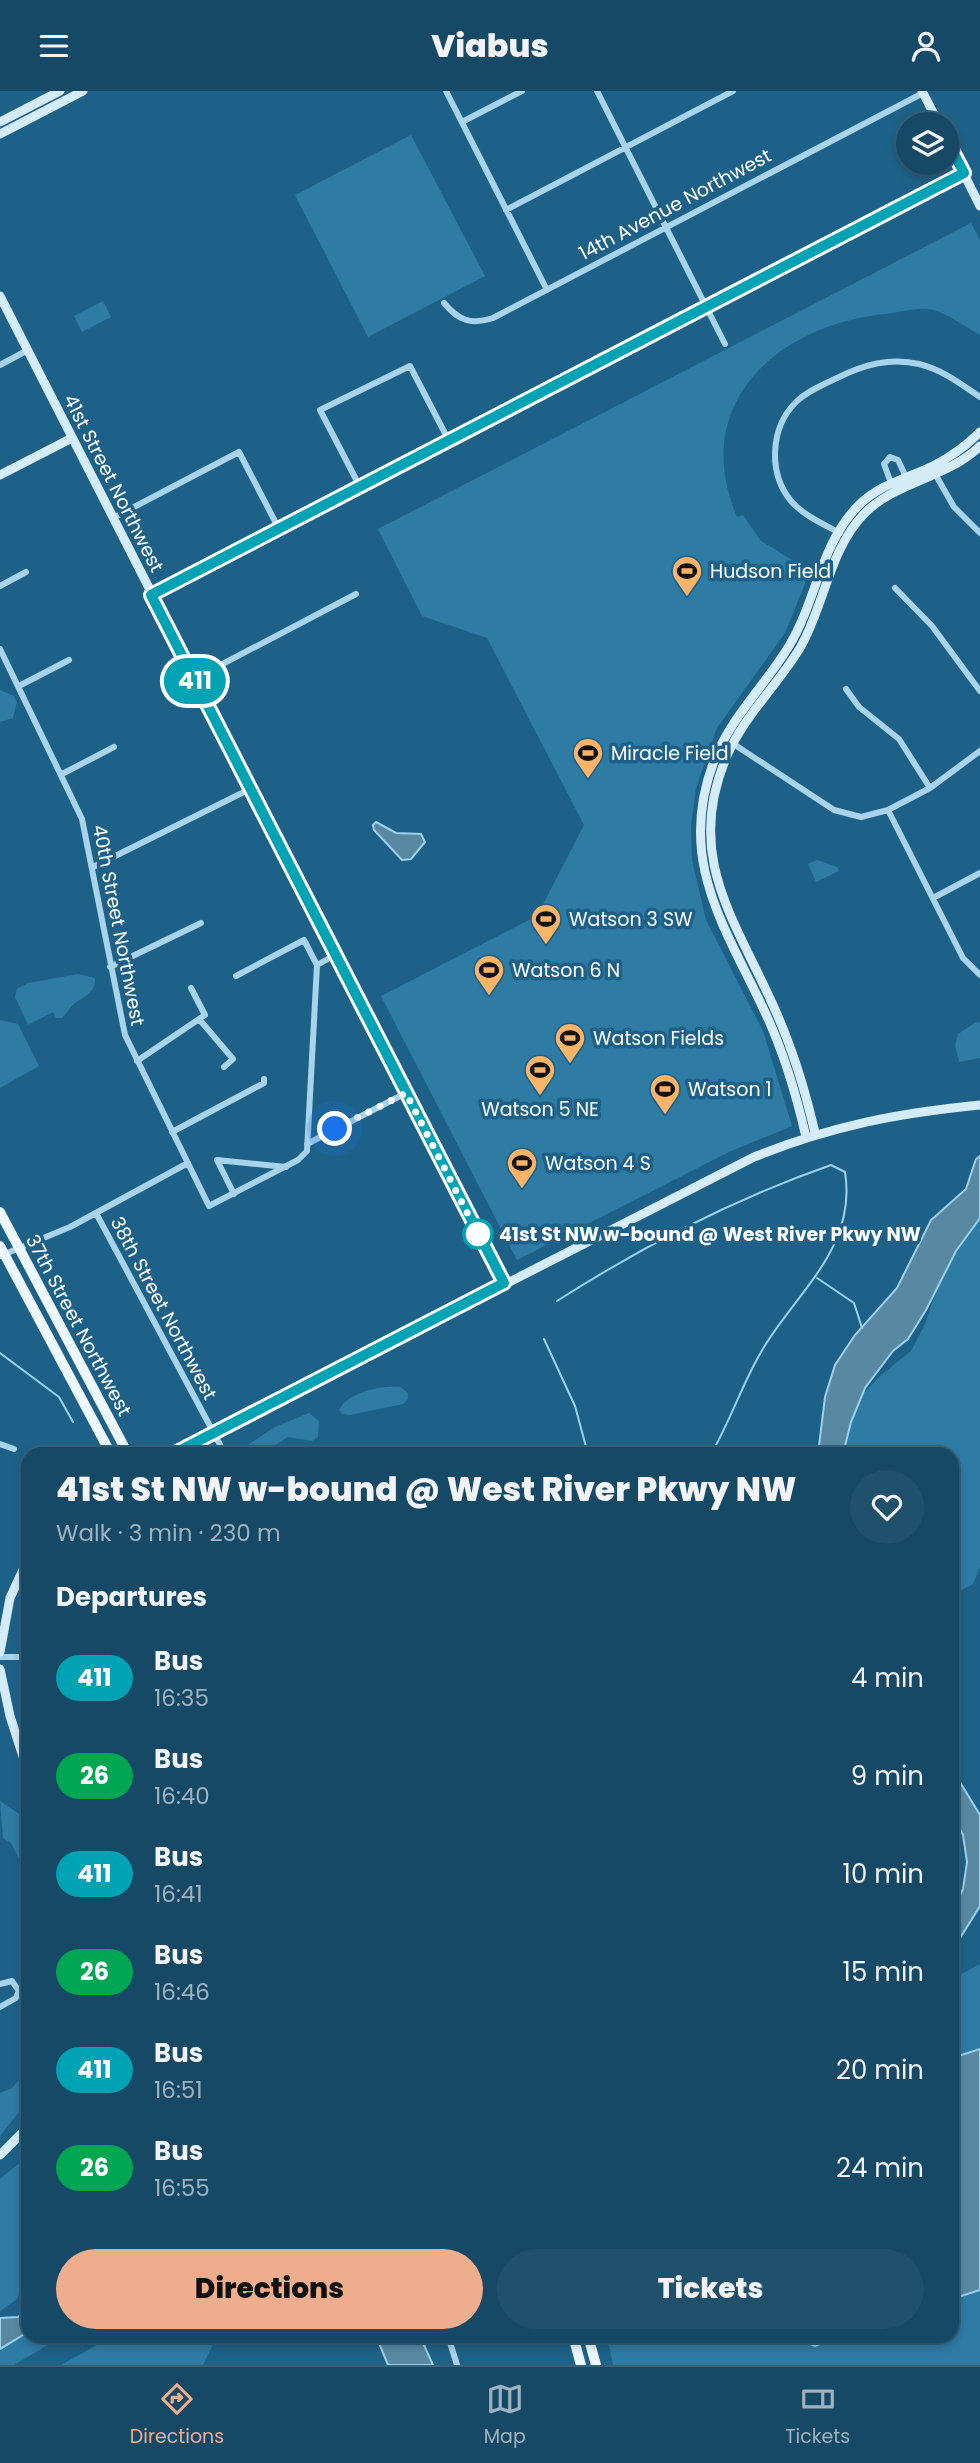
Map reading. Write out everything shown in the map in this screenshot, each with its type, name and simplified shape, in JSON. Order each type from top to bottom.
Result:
[{"type":"main road","points":[[0,122],[60,91]]},
{"type":"main road","points":[[0,134],[83,91]]},
{"type":"main road","points":[[922,92],[933,112]]},
{"type":"main road","points":[[959,163],[980,206]]},
{"type":"main road","points":[[151,595],[964,173]]},
{"type":"main road","name":"41st Street Northwest","points":[[0,296],[504,1283]]},
{"type":"main road","points":[[843,534],[871,507],[934,471],[980,432]]},
{"type":"main road","points":[[0,475],[72,438]]},
{"type":"main road","points":[[811,1135],[774,1033],[722,928],[706,883],[702,849],[704,798],[709,775],[798,632],[843,534],[861,502],[906,477],[963,462],[980,446]]},
{"type":"main road","points":[[187,1447],[703,1181],[811,1135],[895,1114],[980,1105]]},
{"type":"main road","name":"37th Street Northwest","points":[[0,1212],[124,1447]]},
{"type":"main road","name":"37th Street Northwest","points":[[2,1252],[107,1447]]},
{"type":"main road","points":[[0,1654],[10,1598],[21,1574]]},
{"type":"main road","points":[[0,1669],[21,1750]]},
{"type":"main road","points":[[0,2155],[21,2134]]},
{"type":"main road","points":[[574,2343],[578,2361]]},
{"type":"main road","points":[[590,2343],[596,2365]]},
{"type":"street","points":[[446,91],[547,290]]},
{"type":"street","points":[[461,122],[522,91]]},
{"type":"street","points":[[597,91],[725,344]]},
{"type":"street","points":[[506,210],[733,91]]},
{"type":"street","name":"14th Avenue Northwest","points":[[444,303],[458,318],[474,323],[494,318],[922,92]]},
{"type":"street","points":[[0,365],[28,351]]},
{"type":"street","points":[[843,534],[797,507],[779,478],[775,456],[776,442],[782,423],[797,401],[858,368],[888,362],[918,364],[935,369],[980,397]]},
{"type":"street","points":[[360,487],[320,410],[410,366],[449,441]]},
{"type":"street","points":[[113,518],[239,452],[279,529]]},
{"type":"street","points":[[891,483],[884,464],[890,457],[898,460],[906,477]]},
{"type":"street","points":[[934,471],[954,507],[980,533]]},
{"type":"street","points":[[0,586],[26,572]]},
{"type":"street","points":[[895,588],[932,626],[980,691]]},
{"type":"street","points":[[194,679],[356,594]]},
{"type":"street","name":"40th Street Northwest","points":[[0,649],[82,819],[120,1021],[137,1061],[209,1206],[234,1194]]},
{"type":"street","points":[[19,687],[69,660]]},
{"type":"street","points":[[846,689],[859,707],[899,739],[930,788]]},
{"type":"street","points":[[729,741],[842,814],[861,817],[888,810],[930,788],[980,751]]},
{"type":"street","points":[[62,774],[114,747]]},
{"type":"street","points":[[93,867],[250,789]]},
{"type":"street","points":[[888,810],[963,958],[980,975]]},
{"type":"street","points":[[933,898],[980,873]]},
{"type":"street","points":[[110,967],[201,923]]},
{"type":"street","points":[[236,976],[304,940],[317,965],[307,1144],[304,1156],[286,1167],[234,1194],[217,1160],[286,1167]]},
{"type":"street","points":[[317,965],[335,955]]},
{"type":"street","points":[[137,1061],[205,1015],[191,988]]},
{"type":"street","points":[[199,1019],[233,1059],[224,1067]]},
{"type":"street","points":[[172,1132],[264,1083],[264,1079]]},
{"type":"street","points":[[307,1144],[406,1093]]},
{"type":"street","points":[[2,1252],[19,1249],[96,1213],[188,1163]]},
{"type":"street","name":"38th Street Northwest","points":[[96,1213],[221,1447]]},
{"type":"street","points":[[0,1444],[14,1449]]},
{"type":"street","points":[[0,1654],[21,1656]]},
{"type":"street","points":[[0,1984],[12,1982],[19,1991],[16,1998],[0,2007]]},
{"type":"street","points":[[450,2343],[457,2365]]},
{"type":"shaded area","points":[[411,135],[485,276],[368,337],[295,195]]},
{"type":"shaded area","points":[[971,223],[980,240],[980,335],[945,314],[922,309],[846,321],[810,334],[778,353],[753,377],[734,406],[725,439],[725,476],[737,517],[743,515],[761,541],[810,571],[785,633],[717,728],[696,788],[691,826],[692,860],[706,920],[763,1031],[792,1126],[729,1152],[517,1260],[381,996],[537,916],[584,825],[487,638],[422,616],[378,529]]},
{"type":"shaded area","points":[[103,301],[111,317],[82,332],[74,316]]},
{"type":"shaded area","points":[[0,690],[14,696],[17,702],[13,718],[0,722]]},
{"type":"shaded area","points":[[376,822],[396,833],[421,834],[425,842],[411,859],[402,860],[374,830],[373,825]]},
{"type":"shaded area","points":[[817,860],[837,867],[839,871],[816,882],[808,864]]},
{"type":"shaded area","points":[[78,974],[95,978],[95,984],[89,994],[72,1005],[62,1018],[56,1018],[53,1012],[28,1025],[15,997],[17,989],[28,983]]},
{"type":"shaded area","points":[[0,1020],[18,1024],[39,1066],[0,1088]]},
{"type":"shaded area","points":[[976,1022],[980,1023],[980,1058],[959,1062],[955,1045],[958,1034]]},
{"type":"shaded area","points":[[980,1156],[980,1218],[956,1251],[908,1339],[893,1351],[865,1388],[851,1422],[845,1447],[819,1447],[825,1397],[835,1365],[855,1335],[897,1288],[931,1220],[966,1189],[976,1159]]},
{"type":"shaded area","points":[[980,1218],[980,1567],[973,1584],[959,1591],[959,1447],[844,1447],[850,1408],[880,1376],[911,1351],[925,1324],[947,1260],[964,1230]]},
{"type":"shaded area","points":[[384,1387],[400,1387],[408,1393],[408,1399],[403,1404],[350,1415],[342,1414],[339,1410],[357,1394]]},
{"type":"shaded area","points":[[309,1413],[319,1421],[318,1437],[312,1441],[288,1437],[273,1447],[245,1447],[275,1427]]},
{"type":"shaded area","points":[[959,1780],[980,1815],[980,1906],[959,1940],[959,1898],[967,1862],[963,1835],[959,1827]]},
{"type":"shaded area","points":[[0,1801],[21,1815],[21,1862],[11,1843],[3,1838]]},
{"type":"shaded area","points":[[980,1964],[980,2365],[613,2365],[608,2343],[959,2343],[959,1975]]},
{"type":"shaded area","points":[[980,2049],[980,2290],[959,2297],[959,2056]]},
{"type":"shaded area","points":[[21,2078],[21,2110],[0,2136],[0,2093],[12,2088]]},
{"type":"shaded area","points":[[21,2162],[21,2291],[16,2300],[0,2311],[0,2179]]},
{"type":"shaded area","points":[[21,2314],[21,2336],[0,2349],[0,2318],[18,2317]]},
{"type":"shaded area","points":[[21,2334],[21,2343],[51,2343],[14,2365],[0,2365],[0,2345]]},
{"type":"shaded area","points":[[100,2343],[214,2343],[203,2365],[61,2365]]},
{"type":"shaded area","points":[[379,2343],[423,2343],[433,2365],[388,2365]]},
{"type":"waterway","points":[[557,1301],[622,1261],[724,1208],[831,1165],[845,1172],[846,1198],[842,1223],[834,1245],[764,1347],[715,1447]]},
{"type":"waterway","points":[[817,1278],[854,1303],[862,1328]]},
{"type":"waterway","points":[[544,1339],[575,1406],[586,1447]]},
{"type":"waterway","points":[[0,1353],[59,1397],[73,1422]]},
{"type":"bus line","name":"411","points":[[187,1447],[504,1283],[151,595],[964,173],[959,163]]},
{"type":"place","name":"Hudson Field","points":[[687,598]]},
{"type":"place","name":"Miracle Field","points":[[588,780]]},
{"type":"place","name":"Watson 3 SW","points":[[546,946]]},
{"type":"place","name":"Watson 6 N","points":[[489,997]]},
{"type":"place","name":"Watson Fields","points":[[570,1065]]},
{"type":"place","name":"Watson 5 NE","points":[[540,1097]]},
{"type":"place","name":"Watson 1","points":[[665,1116]]},
{"type":"place","name":"Watson 4 S","points":[[522,1190]]},
{"type":"place","name":"41st St NW w-bound @ West River Pkwy NW","points":[[478,1234]]},
{"type":"route","points":[[335,1129],[406,1093],[478,1234]]}]
